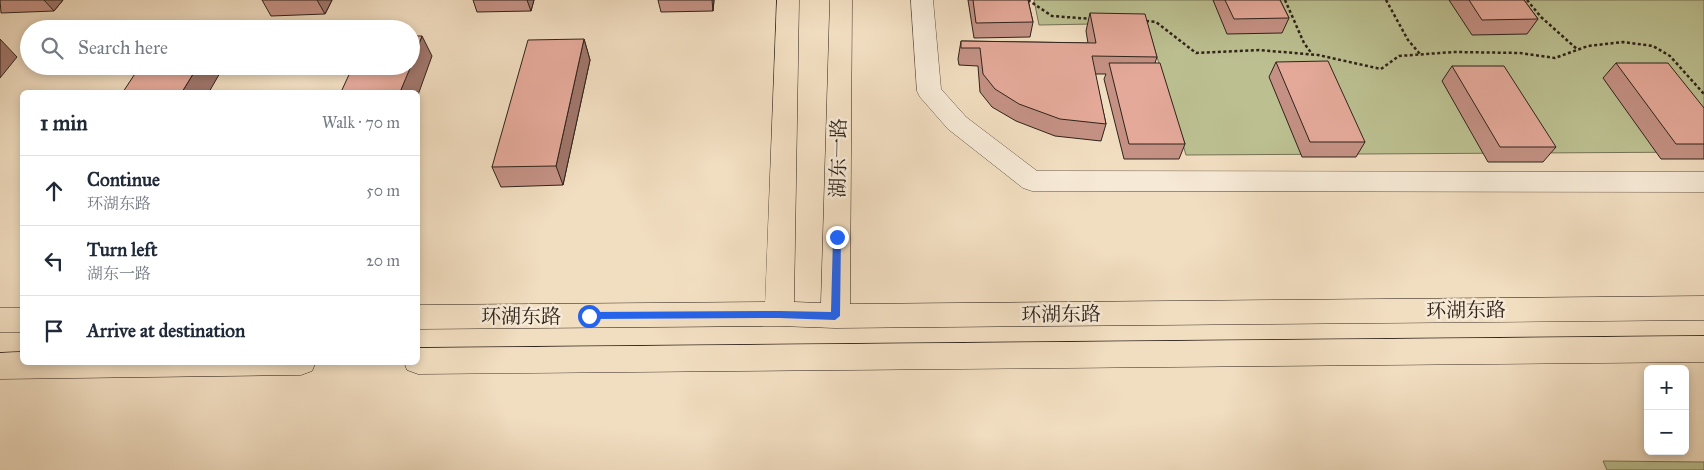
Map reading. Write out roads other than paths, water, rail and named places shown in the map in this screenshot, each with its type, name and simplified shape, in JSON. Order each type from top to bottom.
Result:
[{"type":"main road","points":[[779,314],[788,0]]},
{"type":"main road","name":"湖东一路","points":[[835,316],[841,0]]},
{"type":"main road","name":"环湖东路","points":[[420,317],[779,314],[835,316],[1704,308]]},
{"type":"main road","points":[[0,320],[20,320]]},
{"type":"main road","name":"环湖东路","points":[[420,361],[1704,349]]},
{"type":"main road","points":[[0,366],[75,365]]},
{"type":"street","points":[[922,0],[929,91],[957,123],[1032,181],[1704,182]]}]
